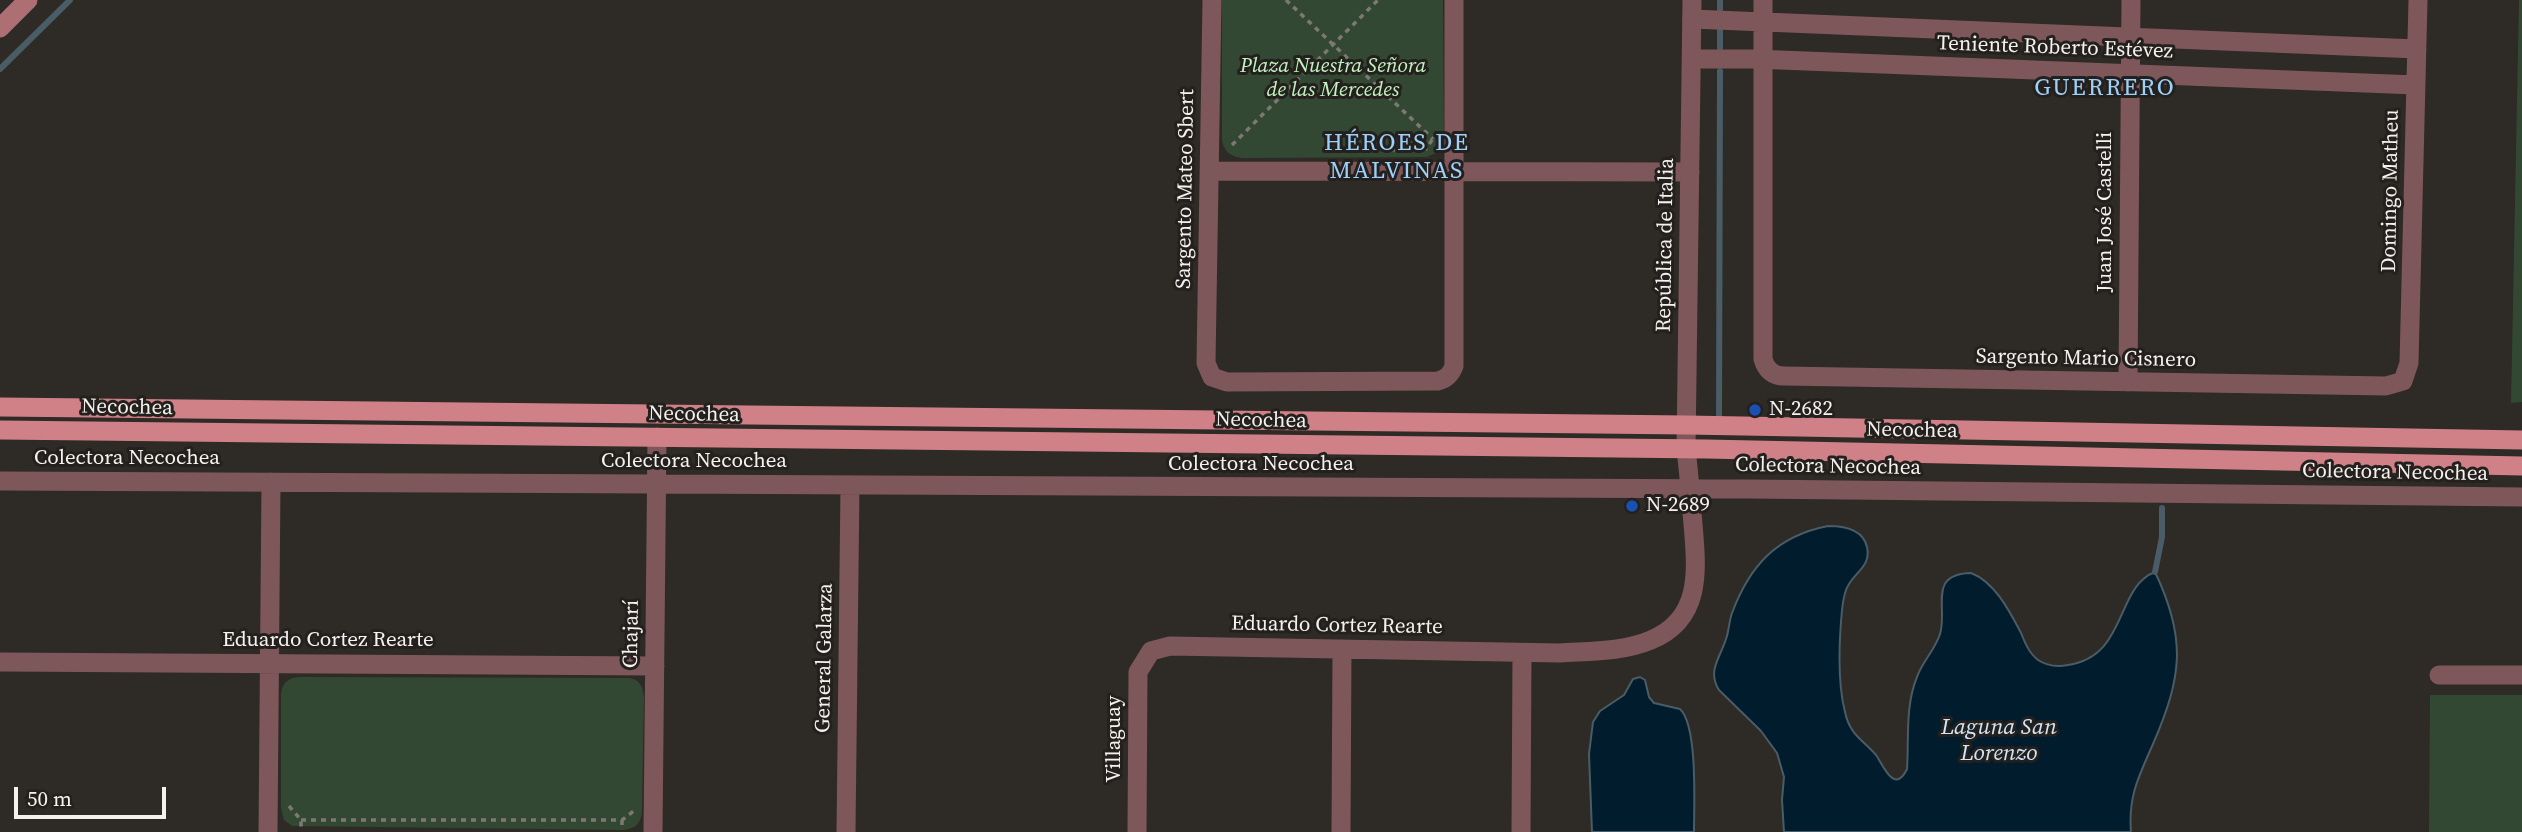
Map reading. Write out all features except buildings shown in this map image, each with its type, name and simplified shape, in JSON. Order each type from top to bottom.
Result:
[{"type":"main road","points":[[0,28],[28,0]]},
{"type":"main road","name":"Necochea","points":[[0,407],[1687,425],[2522,439]]},
{"type":"main road","name":"Necochea","points":[[0,430],[1686,449],[2522,466]]},
{"type":"street","name":"Sargento Mateo Sbert","points":[[1212,0],[1206,363],[1212,377],[1227,382],[1432,382],[1449,376],[1454,366],[1454,171]]},
{"type":"street","points":[[1454,0],[1454,171]]},
{"type":"street","points":[[1763,0],[1763,59]]},
{"type":"street","name":"Juan José Castelli","points":[[2128,382],[2131,0]]},
{"type":"street","name":"Domingo Matheu","points":[[2403,381],[2409,363],[2418,0]]},
{"type":"street","name":"Teniente Roberto Estévez","points":[[1692,10],[1763,22],[2417,50]]},
{"type":"street","name":"República de Italia","points":[[1690,490],[1686,449],[1692,10]]},
{"type":"street","name":"Teniente Roberto Estévez","points":[[1692,59],[1763,59],[2416,85]]},
{"type":"street","name":"Sargento Mario Cisnero","points":[[1763,59],[1763,359],[1773,374],[2386,386],[2403,381]]},
{"type":"street","points":[[1209,171],[1690,172]]},
{"type":"street","name":"Chajarí","points":[[653,832],[657,437]]},
{"type":"street","name":"Colectora Necochea","points":[[0,481],[2522,496]]},
{"type":"street","points":[[268,832],[271,482]]},
{"type":"street","name":"General Galarza","points":[[846,832],[850,485]]},
{"type":"street","name":"Eduardo Cortez Rearte","points":[[1151,651],[1170,646],[1522,653],[1594,651],[1636,645],[1663,635],[1674,626],[1684,615],[1695,587],[1696,558],[1690,490]]},
{"type":"street","points":[[1341,832],[1342,649]]},
{"type":"street","name":"Villaguay","points":[[1137,832],[1138,672],[1151,651]]},
{"type":"street","points":[[1521,832],[1522,653]]},
{"type":"street","name":"Eduardo Cortez Rearte","points":[[0,662],[655,666]]},
{"type":"street","points":[[2439,675],[2522,675]]},
{"type":"path","points":[[1286,0],[1433,139]]},
{"type":"path","points":[[1232,145],[1378,0]]},
{"type":"path","points":[[1372,150],[1426,149],[1439,129]]},
{"type":"path","points":[[1228,140],[1236,150]]},
{"type":"path","points":[[289,795],[289,808],[301,820],[301,828]]},
{"type":"path","points":[[301,820],[622,820],[636,809]]},
{"type":"path","points":[[622,820],[622,830]]},
{"type":"green space","name":"Plaza Nuestra Señora de las Mercedes","points":[[1222,0],[1443,0],[1444,141],[1438,152],[1427,157],[1243,158],[1229,153],[1222,140]]},
{"type":"green space","points":[[2519,0],[2522,0],[2522,402],[2511,403]]},
{"type":"green space","points":[[299,677],[635,679],[641,686],[644,697],[641,818],[634,827],[622,830],[292,826],[284,820],[281,808],[281,694],[286,682]]},
{"type":"green space","points":[[2430,695],[2522,695],[2522,832],[2429,832]]},
{"type":"water","name":"Laguna San Lorenzo","points":[[1828,526],[1857,532],[1867,547],[1867,559],[1847,587],[1843,603],[1839,661],[1841,687],[1847,720],[1853,731],[1876,755],[1893,779],[1898,779],[1907,769],[1909,711],[1913,688],[1940,634],[1942,594],[1949,579],[1971,573],[1980,577],[2007,607],[2032,654],[2045,664],[2060,666],[2087,659],[2101,649],[2111,636],[2133,592],[2142,580],[2155,572],[2172,618],[2177,658],[2175,678],[2163,720],[2136,786],[2131,808],[2131,832],[1784,832],[1784,777],[1777,753],[1761,731],[1719,690],[1714,671],[1739,596],[1757,567],[1780,545],[1794,537]]},
{"type":"water","points":[[1640,677],[1645,680],[1649,697],[1654,703],[1680,709],[1686,718],[1694,767],[1694,832],[1592,832],[1589,754],[1593,722],[1600,711],[1624,695],[1633,679]]},
{"type":"waterway","points":[[0,69],[70,0]]},
{"type":"waterway","points":[[1720,0],[1720,10]]},
{"type":"waterway","points":[[1720,30],[1720,49]]},
{"type":"waterway","points":[[1719,419],[1720,71]]},
{"type":"waterway","points":[[2155,572],[2162,537],[2162,508]]},
{"type":"place","name":"N-2682","points":[[1755,410]]},
{"type":"place","name":"N-2689","points":[[1632,506]]},
{"type":"district","name":"GUERRERO","points":[[2105,89]]},
{"type":"district","name":"HÉROES DE MALVINAS","points":[[1397,158]]}]
